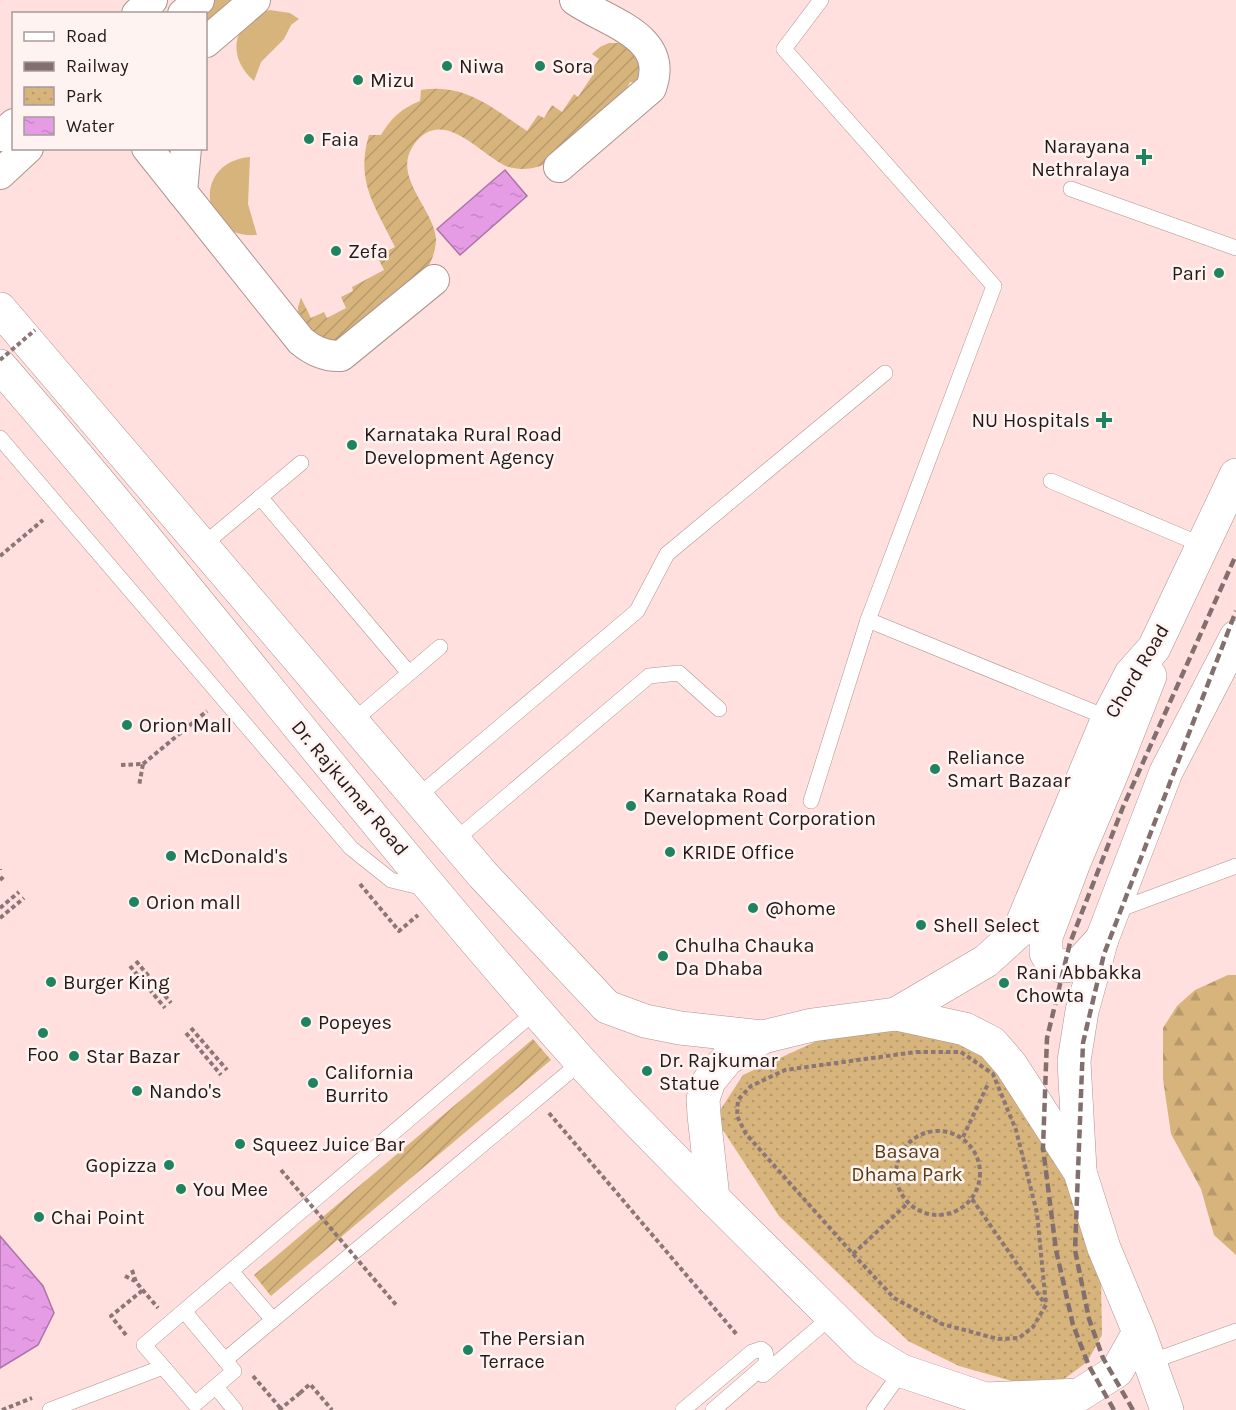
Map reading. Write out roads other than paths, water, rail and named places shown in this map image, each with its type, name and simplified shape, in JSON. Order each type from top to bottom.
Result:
[{"type":"main road","points":[[0,309],[483,875],[607,1007],[645,1021],[680,1028],[763,1037]]},
{"type":"main road","name":"Dr. Rajkumar Road","points":[[0,366],[433,890],[581,1062],[629,1114],[865,1349],[902,1371],[986,1400]]},
{"type":"main road","name":"Chord Road","points":[[896,1014],[986,961],[1019,931],[1108,718],[1131,674],[1154,648],[1236,475]]},
{"type":"main road","points":[[1167,1410],[1139,1332],[1104,1248],[1080,1172],[1074,1061],[1082,1011],[1107,925],[1166,772],[1236,637]]},
{"type":"main road","points":[[1107,925],[1083,960],[1074,965],[1061,966],[1052,963],[1046,953],[1046,937],[1050,926],[1149,681],[1154,648]]},
{"type":"main road","points":[[713,1198],[703,1099],[709,1081],[727,1059],[763,1037],[812,1025],[896,1014],[965,1029],[992,1042],[998,1065],[1017,1074],[1080,1172]]},
{"type":"main road","points":[[986,1400],[1079,1395],[1117,1371],[1139,1332]]},
{"type":"main road","points":[[986,1400],[1029,1410]]},
{"type":"street","points":[[138,12],[152,0]]},
{"type":"street","points":[[185,12],[199,0]]},
{"type":"street","points":[[207,41],[255,0]]},
{"type":"street","points":[[559,167],[651,88],[655,78],[654,56],[641,40],[610,19],[575,0]]},
{"type":"street","points":[[0,136],[12,126]]},
{"type":"street","points":[[0,174],[26,150]]},
{"type":"street","points":[[149,150],[301,341],[311,350],[324,355],[342,356],[434,280]]},
{"type":"street","points":[[182,192],[186,150]]},
{"type":"lane","points":[[811,801],[868,620],[994,286],[784,49],[821,0]]},
{"type":"lane","points":[[1071,189],[1236,248]]},
{"type":"lane","points":[[417,797],[637,611],[667,554],[885,373]]},
{"type":"lane","points":[[0,438],[351,848],[391,880],[433,890]]},
{"type":"lane","points":[[202,546],[301,464]]},
{"type":"lane","points":[[1051,481],[1202,545]]},
{"type":"lane","points":[[260,497],[409,674]]},
{"type":"lane","points":[[868,620],[1108,718]]},
{"type":"lane","points":[[352,722],[440,647]]},
{"type":"lane","points":[[454,841],[649,676],[679,674],[719,709]]},
{"type":"lane","points":[[1107,925],[1236,866]]},
{"type":"lane","points":[[184,1311],[234,1371],[216,1387],[207,1404],[195,1404],[144,1345],[537,1010]]},
{"type":"lane","points":[[225,1360],[581,1062]]},
{"type":"lane","points":[[231,1271],[273,1320]]},
{"type":"lane","points":[[722,1410],[832,1317]]},
{"type":"lane","points":[[1150,1362],[1236,1331]]},
{"type":"lane","points":[[683,1410],[752,1352],[761,1350],[765,1352],[767,1362],[713,1410]]},
{"type":"lane","points":[[50,1410],[163,1367]]},
{"type":"lane","points":[[874,1410],[902,1371]]},
{"type":"lane","points":[[216,1387],[235,1410]]},
{"type":"water","points":[[505,170],[527,196],[460,255],[437,229]]},
{"type":"water","points":[[0,1236],[43,1286],[54,1313],[38,1345],[0,1368]]},
{"type":"railway","points":[[1114,1410],[1089,1366],[1073,1325],[1056,1250],[1043,1148],[1047,1038],[1070,943],[1123,807],[1236,555]]},
{"type":"railway","points":[[1133,1410],[1103,1358],[1089,1319],[1075,1250],[1083,1043],[1104,954],[1236,611]]},
{"type":"place","name":"Niwa","points":[[447,66]]},
{"type":"place","name":"Sora","points":[[540,66]]},
{"type":"place","name":"Mizu","points":[[358,80]]},
{"type":"place","name":"Faia","points":[[309,139]]},
{"type":"place","name":"Narayana Nethralaya","points":[[1144,157]]},
{"type":"place","name":"Zefa","points":[[336,251]]},
{"type":"place","name":"Pari","points":[[1219,273]]},
{"type":"place","name":"NU Hospitals","points":[[1104,420]]},
{"type":"place","name":"Karnataka Rural Road Development Agency","points":[[352,445]]},
{"type":"place","name":"Orion Mall","points":[[127,725]]},
{"type":"place","name":"Reliance Smart Bazaar","points":[[935,769]]},
{"type":"place","name":"Karnataka Road Development Corporation","points":[[631,806]]},
{"type":"place","name":"KRIDE Office","points":[[670,852]]},
{"type":"place","name":"McDonald's","points":[[171,856]]},
{"type":"place","name":"Orion mall","points":[[134,902]]},
{"type":"place","name":"@home","points":[[753,908]]},
{"type":"place","name":"Shell Select","points":[[921,925]]},
{"type":"place","name":"Chulha Chauka Da Dhaba","points":[[663,956]]},
{"type":"place","name":"Burger King","points":[[51,982]]},
{"type":"place","name":"Rani Abbakka Chowta","points":[[1004,983]]},
{"type":"place","name":"Popeyes","points":[[306,1022]]},
{"type":"place","name":"Foo","points":[[43,1033]]},
{"type":"place","name":"Star Bazar","points":[[74,1056]]},
{"type":"place","name":"Dr. Rajkumar Statue","points":[[647,1071]]},
{"type":"place","name":"California Burrito","points":[[313,1083]]},
{"type":"place","name":"Nando's","points":[[137,1091]]},
{"type":"place","name":"Squeez Juice Bar","points":[[240,1144]]},
{"type":"place","name":"Gopizza","points":[[169,1165]]},
{"type":"place","name":"You Mee","points":[[181,1189]]},
{"type":"place","name":"Chai Point","points":[[39,1217]]},
{"type":"place","name":"The Persian Terrace","points":[[468,1350]]},
{"type":"park label","name":"Basava Dhama Park","points":[[907,1162]]}]
